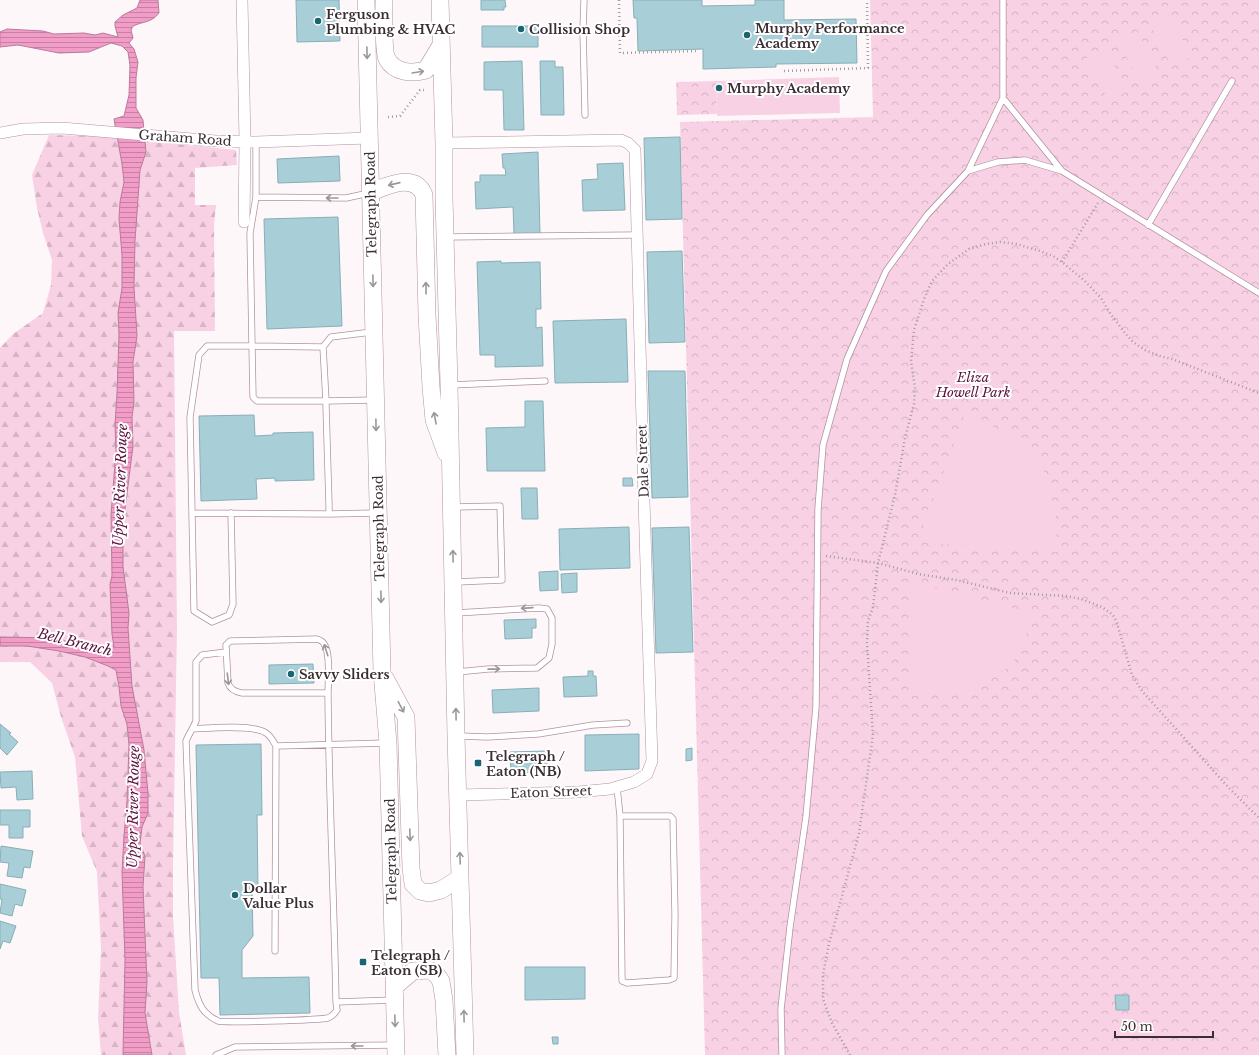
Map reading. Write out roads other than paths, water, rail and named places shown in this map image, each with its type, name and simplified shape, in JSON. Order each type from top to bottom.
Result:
[{"type":"main road","name":"Telegraph Road","points":[[366,0],[382,672],[388,743],[396,1050]]},
{"type":"main road","points":[[384,0],[385,46],[387,59],[395,67],[406,73],[418,73],[426,70],[441,44]]},
{"type":"main road","points":[[440,0],[456,736],[465,1055]]},
{"type":"main road","points":[[371,192],[405,182],[422,188],[424,195],[427,315],[434,420],[451,468]]},
{"type":"main road","points":[[382,672],[406,717],[411,868],[413,884],[420,891],[430,893],[441,890],[460,878]]},
{"type":"main road","points":[[394,994],[413,970],[429,970],[436,974],[441,981],[444,1000],[447,1055]]},
{"type":"street","points":[[242,0],[250,142],[244,222]]},
{"type":"street","name":"Graham Road","points":[[0,133],[23,129],[62,128],[216,141],[250,142],[370,138]]},
{"type":"street","name":"Dale Street","points":[[444,143],[621,140],[628,143],[635,150],[636,235],[652,761],[647,774],[641,778]]},
{"type":"street","name":"Eaton Street","points":[[458,795],[578,792],[610,789],[634,782],[641,778]]},
{"type":"lane","points":[[584,0],[583,30],[585,115]]},
{"type":"lane","points":[[782,1055],[781,1010],[790,927],[806,817],[816,707],[818,509],[823,445],[847,359],[886,271],[927,215],[968,171],[1003,98],[1003,0]]},
{"type":"lane","points":[[1148,225],[1232,81]]},
{"type":"lane","points":[[1003,98],[1062,172]]},
{"type":"lane","points":[[250,142],[256,197],[250,233],[253,397],[257,401],[326,401],[350,399],[376,400]]},
{"type":"lane","points":[[968,171],[998,162],[1026,160],[1062,172],[1259,293]]},
{"type":"lane","points":[[256,197],[346,198],[371,192]]},
{"type":"lane","points":[[446,237],[636,235]]},
{"type":"lane","points":[[329,514],[323,347],[331,337],[374,332]]},
{"type":"lane","points":[[231,513],[233,604],[229,615],[212,622],[194,611],[190,417],[199,355],[207,346],[323,347]]},
{"type":"lane","points":[[449,385],[545,381]]},
{"type":"lane","points":[[452,507],[500,506],[502,580],[453,582]]},
{"type":"lane","points":[[192,513],[379,513]]},
{"type":"lane","points":[[454,613],[539,608],[547,610],[552,618],[552,644],[549,658],[537,668],[488,669],[455,672]]},
{"type":"lane","points":[[226,652],[202,655],[196,662],[196,721],[186,741],[195,990],[199,1004],[207,1015],[220,1022],[283,1021],[327,1018],[334,1015],[337,1010],[327,648],[323,642],[317,639],[230,641],[226,645],[228,685],[238,692],[328,693]]},
{"type":"lane","points":[[456,736],[487,737],[538,734],[593,725],[627,723]]},
{"type":"lane","points":[[193,728],[255,728],[265,732],[271,737],[276,746],[275,951]]},
{"type":"lane","points":[[276,746],[388,743]]},
{"type":"lane","points":[[617,787],[620,816],[622,981],[626,983],[669,980],[674,978],[675,915],[673,819],[670,816],[620,816]]},
{"type":"lane","points":[[336,1002],[394,994]]},
{"type":"lane","points":[[216,1055],[235,1047],[396,1050]]},
{"type":"water","name":"Upper River Rouge","points":[[140,0],[158,0],[159,13],[150,20],[133,26],[131,30],[133,38],[129,43],[134,49],[138,62],[136,78],[136,108],[143,120],[146,152],[140,170],[135,241],[134,287],[137,336],[133,362],[133,446],[123,525],[123,567],[129,613],[128,628],[132,686],[144,750],[148,793],[148,813],[142,827],[140,844],[145,856],[143,887],[147,982],[145,1013],[152,1055],[123,1055],[125,960],[122,872],[129,745],[127,724],[121,706],[116,670],[85,657],[59,651],[27,646],[0,646],[0,637],[55,638],[80,645],[97,646],[107,650],[112,650],[114,647],[110,584],[112,576],[111,515],[116,451],[115,425],[119,334],[118,313],[122,288],[122,255],[119,219],[120,202],[124,182],[114,119],[124,116],[129,95],[130,65],[128,52],[122,46],[111,43],[89,52],[59,53],[18,45],[0,47],[0,32],[7,29],[43,31],[54,34],[84,33],[95,35],[103,33],[118,37],[115,22],[123,15],[137,8]]},
{"type":"place","name":"Ferguson Plumbing & HVAC","points":[[318,21]]},
{"type":"place","name":"Collision Shop","points":[[521,29]]},
{"type":"place","name":"Murphy Performance Academy","points":[[747,35]]},
{"type":"place","name":"Murphy Academy","points":[[719,88]]},
{"type":"place","name":"Savvy Sliders","points":[[291,674]]},
{"type":"place","name":"Telegraph / Eaton (NB)","points":[[478,763]]},
{"type":"place","name":"Dollar Value Plus","points":[[235,895]]},
{"type":"place","name":"Telegraph / Eaton (SB)","points":[[363,962]]},
{"type":"park label","name":"Eliza Howell Park","points":[[973,384]]},
{"type":"water label","name":"Bell Branch","points":[[75,642]]}]
